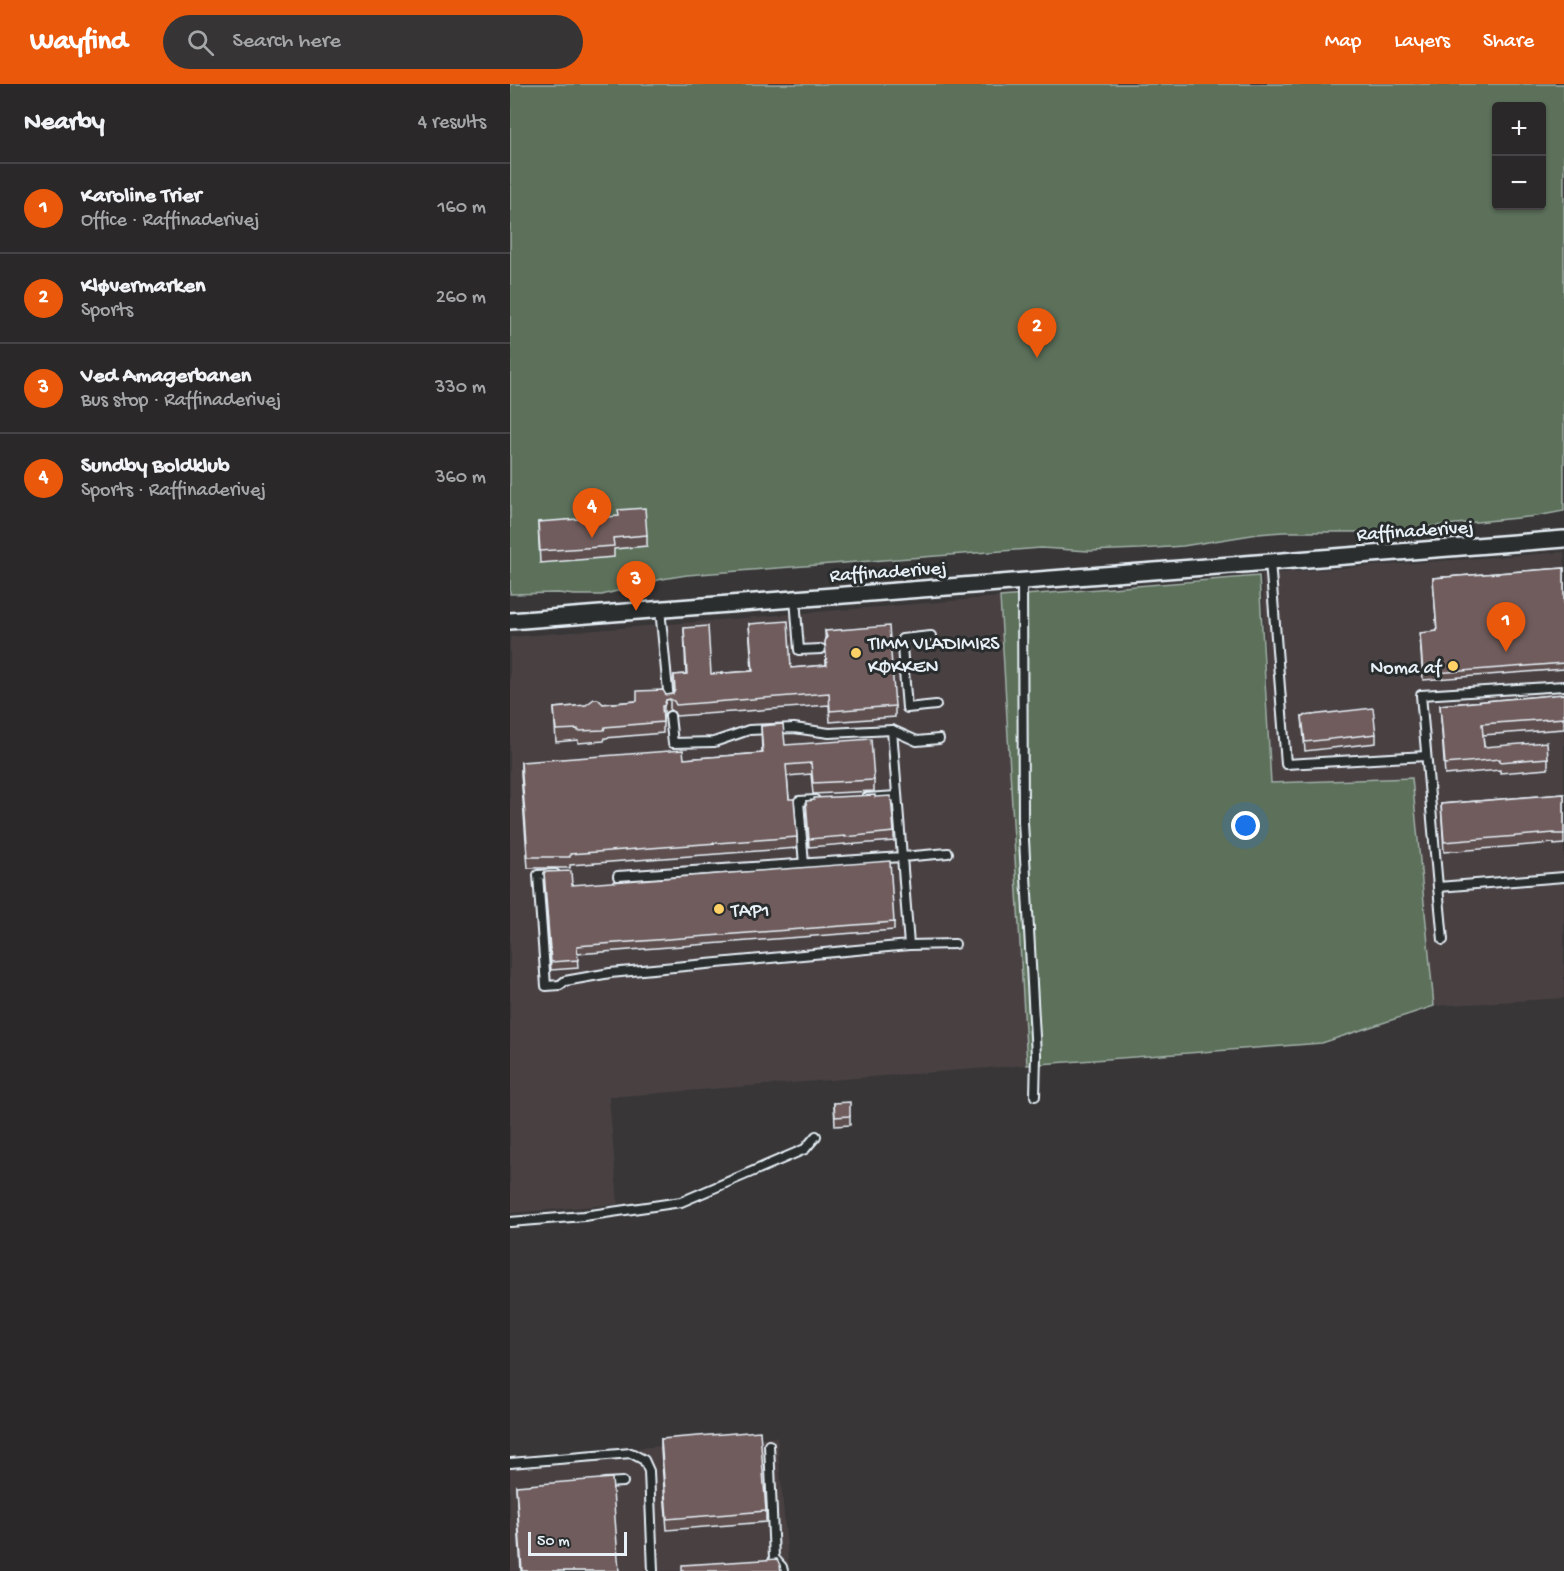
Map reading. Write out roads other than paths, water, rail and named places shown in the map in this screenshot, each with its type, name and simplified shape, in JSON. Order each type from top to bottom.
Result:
[{"type":"street","name":"Raffinaderivej","points":[[510,621],[1564,539]]},
{"type":"lane","points":[[1270,561],[1286,764],[1426,756]]},
{"type":"lane","points":[[1022,581],[1023,822],[1036,1055],[1035,1096]]},
{"type":"lane","points":[[795,598],[799,650],[821,649]]},
{"type":"lane","points":[[660,609],[669,701]]},
{"type":"lane","points":[[931,636],[902,639],[904,668],[907,708],[936,705]]},
{"type":"lane","points":[[1443,939],[1421,695],[1564,686]]},
{"type":"lane","points":[[670,716],[673,743],[714,742],[749,730],[794,728],[829,733],[892,730],[916,741],[939,739]]},
{"type":"lane","points":[[892,730],[909,945]]},
{"type":"lane","points":[[854,798],[897,796]]},
{"type":"lane","points":[[804,865],[799,801],[821,800]]},
{"type":"lane","points":[[618,876],[804,865],[948,853]]},
{"type":"lane","points":[[560,874],[538,875],[546,986],[610,973],[909,945],[955,944]]},
{"type":"lane","points":[[1438,887],[1564,877]]},
{"type":"lane","points":[[510,1222],[584,1216],[681,1202],[805,1149],[816,1136]]},
{"type":"lane","points":[[769,1445],[774,1558],[783,1571]]},
{"type":"lane","points":[[510,1463],[631,1453],[644,1460],[649,1471],[653,1571]]},
{"type":"lane","points":[[599,1483],[622,1482]]},
{"type":"place","name":"Kløvermarken","points":[[1037,358]]},
{"type":"place","name":"Sundby Boldklub","points":[[592,538]]},
{"type":"place","name":"Ved Amagerbanen","points":[[636,611]]},
{"type":"place","name":"Karoline Trier","points":[[1506,652]]},
{"type":"place","name":"TIMM VLADIMIRS KØKKEN","points":[[856,653]]},
{"type":"place","name":"Noma af","points":[[1453,666]]},
{"type":"place","name":"TAP1","points":[[719,909]]}]
